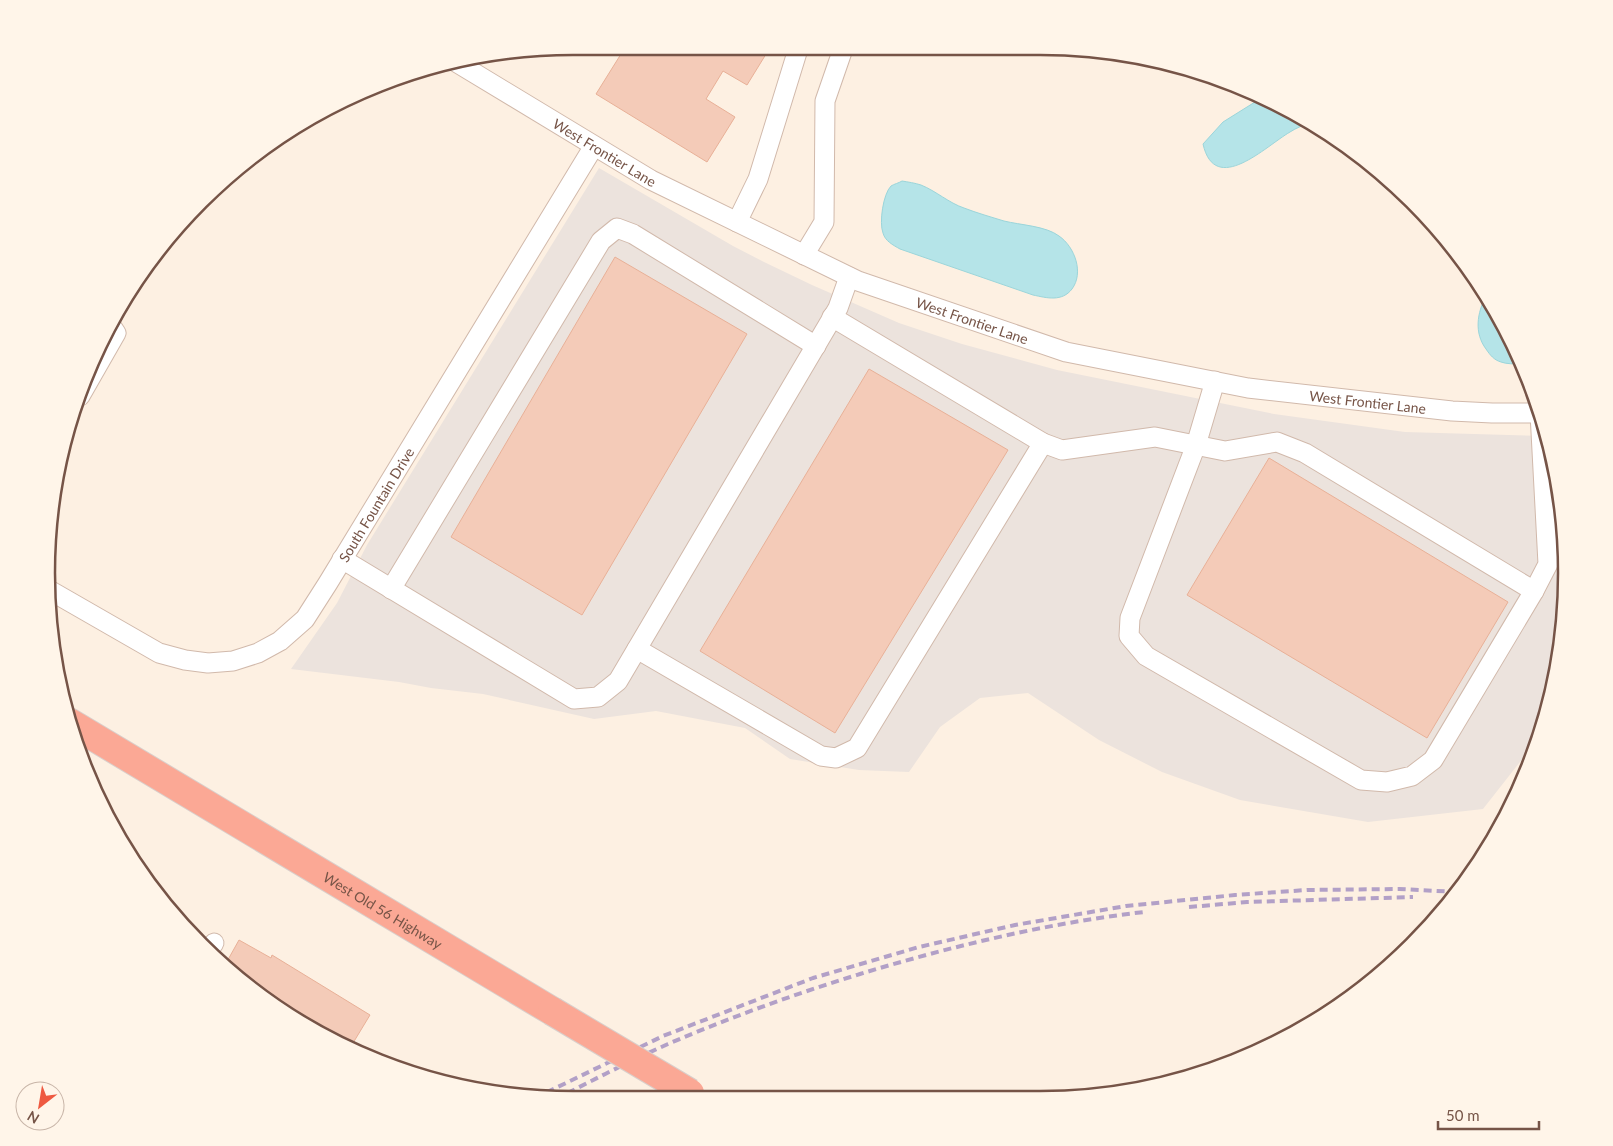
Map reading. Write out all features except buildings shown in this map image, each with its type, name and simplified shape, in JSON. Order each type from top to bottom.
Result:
[{"type":"highway","name":"West Old 56 Highway","points":[[79,728],[686,1091]]},
{"type":"street","points":[[737,222],[758,180],[796,55]]},
{"type":"street","points":[[804,255],[824,222],[825,101],[841,55]]},
{"type":"street","name":"West Frontier Lane","points":[[464,67],[651,180],[858,282],[1066,352],[1248,388],[1406,407],[1492,413],[1533,413]]},
{"type":"street","name":"South Fountain Drive","points":[[56,594],[159,653],[185,660],[208,663],[233,661],[258,653],[280,641],[305,620],[594,146]]},
{"type":"street","points":[[391,589],[601,241],[617,228],[633,234],[816,346]]},
{"type":"street","points":[[342,559],[574,699],[598,698],[618,681],[838,308],[849,277]]},
{"type":"street","points":[[832,318],[1043,443],[1062,450],[1155,437],[1225,451],[1277,442],[1306,453],[1534,591]]},
{"type":"street","points":[[102,358],[116,333],[115,331]]},
{"type":"street","points":[[1215,381],[1196,445],[1130,618],[1129,636],[1146,656],[1361,780],[1387,782],[1412,776],[1433,760],[1534,591],[1548,564],[1543,450]]},
{"type":"street","points":[[637,649],[821,756],[836,758],[856,748],[1043,443]]},
{"type":"shaded area","points":[[599,168],[764,262],[899,323],[962,344],[1057,370],[1274,414],[1405,432],[1539,436],[1554,505],[1558,573],[1557,607],[1554,641],[1548,674],[1531,740],[1525,756],[1483,809],[1368,822],[1240,800],[1162,772],[1099,740],[1028,693],[980,698],[940,727],[909,772],[859,770],[790,759],[745,728],[656,711],[594,719],[483,694],[291,669],[337,603],[367,545]]},
{"type":"water","points":[[1255,102],[1302,126],[1255,156],[1229,167],[1218,166],[1209,159],[1203,144],[1223,122]]},
{"type":"water","points":[[902,181],[921,185],[958,206],[974,212],[1054,233],[1065,241],[1073,253],[1077,268],[1076,283],[1064,296],[1049,298],[1033,295],[900,249],[886,238],[881,223],[888,190],[891,186]]},
{"type":"water","points":[[1483,304],[1514,364],[1496,360],[1482,343],[1478,330]]},
{"type":"railway","points":[[551,1090],[663,1036],[813,978],[919,947],[1015,925],[1126,906],[1235,895],[1307,890],[1399,889],[1448,891]]},
{"type":"railway","points":[[1189,907],[1247,902],[1413,897]]},
{"type":"railway","points":[[572,1091],[640,1057],[692,1034],[763,1006],[836,982],[930,954],[1000,937],[1072,922],[1144,912]]}]
